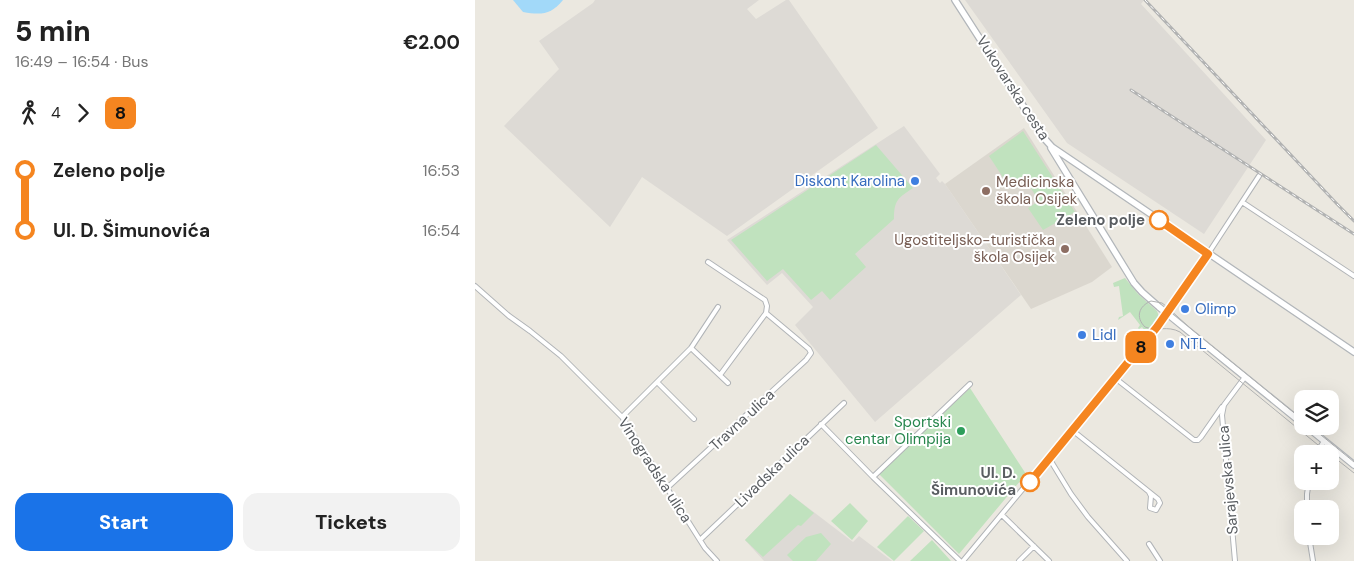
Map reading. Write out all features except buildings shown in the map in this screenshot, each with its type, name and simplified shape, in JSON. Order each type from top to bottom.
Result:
[{"type":"main road","name":"Vukovarska cesta","points":[[955,0],[1049,144],[1061,154],[1354,352]]},
{"type":"main road","points":[[1049,144],[1136,285],[1167,314],[1294,417]]},
{"type":"main road","points":[[1317,435],[1354,465]]},
{"type":"street","points":[[963,561],[1167,314],[1259,176]]},
{"type":"street","points":[[1242,202],[1354,276]]},
{"type":"street","points":[[708,262],[765,300],[767,306],[766,313],[720,375]]},
{"type":"street","name":"Vinogradska ulica","points":[[475,286],[509,316],[531,331],[561,356],[622,417],[705,548],[717,561]]},
{"type":"street","points":[[622,417],[691,348],[718,308]]},
{"type":"street","name":"Travna ulica","points":[[667,488],[806,360],[811,353],[809,349],[766,313]]},
{"type":"street","points":[[691,348],[727,383]]},
{"type":"street","name":"Sarajevska ulica","points":[[1235,561],[1222,421],[1223,405],[1245,377]]},
{"type":"street","points":[[1115,378],[1191,439],[1196,440],[1201,437],[1223,405]]},
{"type":"street","points":[[657,382],[694,419]]},
{"type":"street","points":[[873,477],[970,384]]},
{"type":"street","name":"Livadska ulica","points":[[700,540],[844,403]]},
{"type":"street","points":[[821,424],[959,561]]},
{"type":"street","points":[[1072,430],[1149,492]]},
{"type":"street","points":[[1322,445],[1325,441]]},
{"type":"street","points":[[1049,458],[1088,517],[1127,561]]},
{"type":"street","points":[[1002,515],[1049,561]]},
{"type":"street","points":[[1149,544],[1160,561]]},
{"type":"street","points":[[1310,545],[1313,561]]},
{"type":"street","points":[[1019,561],[1034,546]]},
{"type":"shaded area","points":[[595,0],[759,0],[747,9],[756,19],[789,0],[878,128],[727,236],[642,177],[610,227],[504,126],[559,69],[539,41]]},
{"type":"shaded area","points":[[965,0],[1144,0],[1141,4],[1266,140],[1204,234],[1067,143]]},
{"type":"shaded area","points":[[904,126],[940,174],[936,178],[940,183],[942,181],[945,184],[1021,295],[875,422],[795,325],[813,307],[782,273],[767,285],[727,240]]},
{"type":"shaded area","points":[[1024,128],[1112,267],[1092,282],[1031,309],[945,184]]},
{"type":"shaded area","points":[[790,494],[853,542],[859,536],[892,561],[764,561],[745,540]]},
{"type":"green space","points":[[1023,131],[1075,212],[1043,230],[1028,208],[1039,201],[1023,176],[1008,185],[989,156]]},
{"type":"green space","points":[[876,145],[913,188],[896,203],[894,219],[855,254],[866,267],[830,300],[822,291],[811,300],[783,269],[767,281],[731,240]]},
{"type":"green space","points":[[1125,278],[1138,294],[1157,311],[1158,322],[1147,335],[1143,334],[1146,332],[1142,327],[1138,328],[1140,325],[1130,312],[1118,320],[1119,317],[1123,316],[1119,286],[1114,287],[1113,283]]},
{"type":"green space","name":"Sportski centar Olimpija","points":[[970,388],[1026,474],[959,554],[879,474]]},
{"type":"green space","points":[[790,494],[814,513],[763,557],[745,540]]},
{"type":"green space","points":[[850,503],[868,521],[852,540],[831,521]]},
{"type":"green space","points":[[908,516],[924,531],[894,561],[877,547]]},
{"type":"green space","points":[[821,533],[831,544],[816,561],[793,561],[787,555],[806,537]]},
{"type":"green space","points":[[932,540],[951,561],[910,561]]},
{"type":"water","points":[[513,0],[563,0],[550,11],[535,14],[523,12]]},
{"type":"tram line","points":[[1294,413],[1162,303],[1151,301],[1141,309],[1139,316],[1145,327],[1171,329],[1180,332],[1294,425]]},
{"type":"tram line","points":[[1306,435],[1318,445]]},
{"type":"tram line","points":[[1321,435],[1354,462]]},
{"type":"tram line","points":[[1339,461],[1354,473]]},
{"type":"railway","points":[[1145,0],[1354,221]]},
{"type":"railway","points":[[1131,90],[1354,234]]},
{"type":"bus line","name":"8","points":[[1030,482],[1157,327],[1208,254],[1159,220]]},
{"type":"place","name":"Diskont Karolina","points":[[915,181]]},
{"type":"place","name":"Medicinska škola Osijek","points":[[986,191]]},
{"type":"place","name":"Zeleno polje","points":[[1159,220]]},
{"type":"place","name":"Ugostiteljsko-turistička škola Osijek","points":[[1065,249]]},
{"type":"place","name":"Olimp","points":[[1185,309]]},
{"type":"place","name":"Lidl","points":[[1082,335]]},
{"type":"place","name":"NTL","points":[[1170,344]]},
{"type":"place","name":"Sportski centar Olimpija","points":[[961,431]]},
{"type":"place","name":"Ul. D. Šimunovića","points":[[1030,482]]}]
